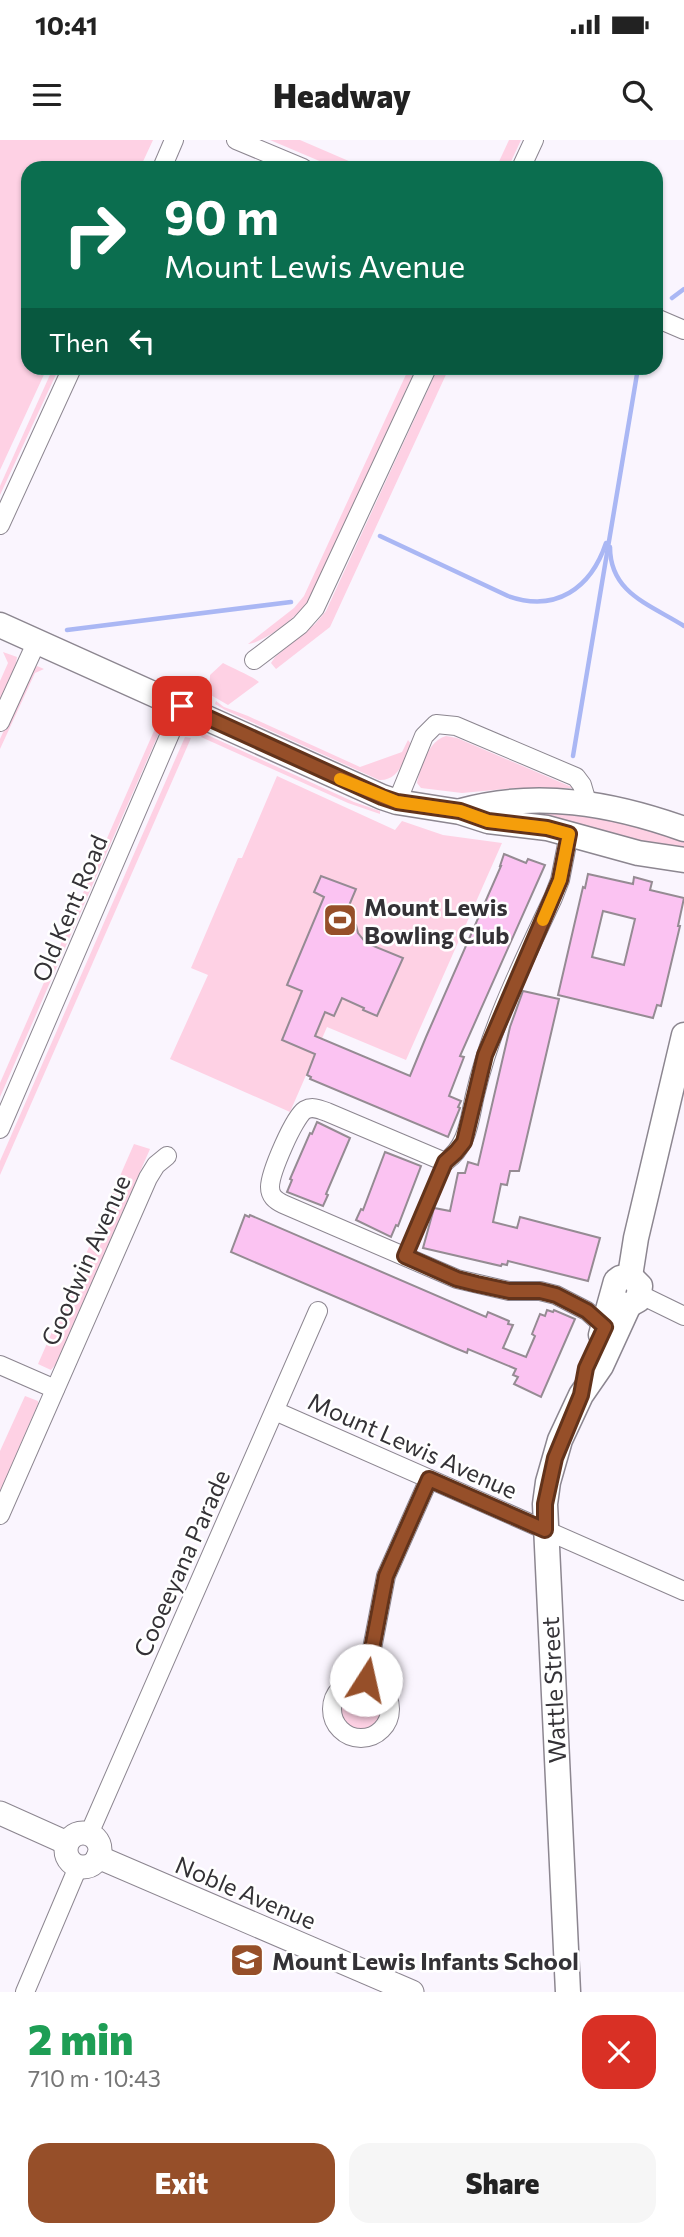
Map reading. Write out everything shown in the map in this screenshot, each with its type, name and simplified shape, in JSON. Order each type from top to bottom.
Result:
[{"type":"main road","points":[[0,625],[369,792],[397,802],[460,811],[488,821],[547,828],[638,853],[684,860]]},
{"type":"main road","points":[[460,811],[484,805],[526,801],[587,802],[684,829]]},
{"type":"main road","points":[[638,853],[684,876]]},
{"type":"main road","name":"Wattle Street","points":[[568,1992],[545,1530],[548,1482],[560,1440],[581,1395],[601,1366],[628,1293],[636,1238],[684,1035]]},
{"type":"main road","name":"Wattle Street","points":[[581,1395],[586,1368],[605,1327],[628,1293]]},
{"type":"street","points":[[165,161],[174,140]]},
{"type":"street","points":[[236,140],[286,161]]},
{"type":"street","points":[[524,161],[534,140]]},
{"type":"street","points":[[663,321],[684,330]]},
{"type":"street","points":[[0,525],[69,375]]},
{"type":"street","points":[[254,660],[300,625],[315,608],[424,375]]},
{"type":"street","points":[[0,722],[37,641]]},
{"type":"street","name":"Old Kent Road","points":[[0,1129],[182,706]]},
{"type":"street","points":[[397,802],[424,736],[436,724],[456,726],[576,777],[582,785],[587,802]]},
{"type":"street","points":[[569,834],[557,889],[485,1055],[464,1142],[456,1152],[445,1162],[327,1112],[311,1108],[303,1111],[296,1119],[273,1173],[270,1188],[276,1200],[457,1279],[509,1291],[540,1291],[556,1295],[587,1311],[605,1327]]},
{"type":"street","name":"Goodwin Avenue","points":[[0,1515],[148,1178],[156,1165],[167,1156]]},
{"type":"street","points":[[628,1293],[684,1316]]},
{"type":"street","name":"Cooeeyana Parade","points":[[89,1834],[318,1311]]},
{"type":"street","points":[[0,1365],[55,1389]]},
{"type":"street","name":"Mount Lewis Avenue","points":[[275,1411],[684,1591]]},
{"type":"street","points":[[366,1680],[386,1576],[429,1479]]},
{"type":"street","points":[[0,1813],[67,1843]]},
{"type":"street","points":[[25,1992],[88,1862],[99,1846],[97,1840],[89,1834],[74,1835],[67,1843],[67,1857],[88,1862]]},
{"type":"street","name":"Noble Avenue","points":[[88,1862],[412,1992]]},
{"type":"lane","points":[[405,1256],[445,1162]]},
{"type":"shaded area","points":[[0,140],[153,140],[143,161],[21,161],[21,375],[44,375],[0,470]]},
{"type":"shaded area","points":[[270,140],[300,140],[349,161],[320,161]]},
{"type":"shaded area","points":[[509,140],[521,140],[511,161],[499,161]]},
{"type":"shaded area","points":[[50,375],[56,375],[0,495],[0,486]]},
{"type":"shaded area","points":[[406,375],[413,375],[309,600],[282,627],[248,644],[294,608],[304,596]]},
{"type":"shaded area","points":[[435,375],[446,375],[330,627],[276,669],[271,663],[275,657],[315,624],[326,611]]},
{"type":"shaded area","points":[[3,652],[17,657],[0,702],[0,681],[8,663]]},
{"type":"shaded area","points":[[223,663],[259,682],[228,705],[209,694],[210,675]]},
{"type":"shaded area","points":[[37,666],[44,669],[35,673],[0,749],[0,739],[28,678]]},
{"type":"shaded area","points":[[216,701],[224,707],[360,767],[402,752],[408,740],[411,744],[396,773],[379,780],[225,710],[215,704]]},
{"type":"shaded area","points":[[157,724],[161,727],[158,735],[0,1097],[0,1083]]},
{"type":"shaded area","points":[[203,733],[354,802],[380,811],[380,814],[348,803],[201,737]]},
{"type":"shaded area","points":[[446,736],[457,738],[574,788],[515,788],[462,793],[421,788],[417,783],[426,755],[435,743]]},
{"type":"shaded area","points":[[185,737],[191,738],[0,1175],[0,1161]]},
{"type":"shaded area","name":"Mount Lewis Bowling Club","points":[[277,776],[395,830],[402,821],[443,835],[502,843],[406,1060],[327,1027],[290,1112],[170,1059],[208,975],[191,968]]},
{"type":"shaded area","points":[[507,811],[578,811],[684,837],[684,855]]},
{"type":"shaded area","points":[[134,1144],[150,1149],[56,1364],[51,1370],[38,1364]]},
{"type":"shaded area","points":[[25,1396],[38,1401],[38,1404],[0,1492],[0,1451]]},
{"type":"shaded area","points":[[361,1689],[376,1695],[382,1710],[376,1725],[361,1731],[346,1725],[340,1710],[346,1695]]},
{"type":"building","points":[[504,854],[526,863],[528,859],[545,865],[460,1056],[464,1057],[449,1096],[461,1101],[458,1107],[460,1108],[448,1137],[310,1079],[307,1075],[315,1054],[282,1040],[302,991],[287,985],[324,897],[314,892],[321,876],[356,889],[345,915],[356,925],[358,933],[366,943],[403,958],[377,1016],[342,998],[334,1016],[325,1012],[315,1036],[410,1076]]},
{"type":"building","points":[[588,874],[633,884],[634,877],[652,882],[650,890],[684,898],[661,1006],[657,1005],[653,1018],[558,995],[583,887],[585,888]],"holes":[[[603,911],[635,919],[624,965],[592,957]]]},
{"type":"building","points":[[523,991],[559,999],[519,1171],[510,1171],[507,1185],[501,1184],[493,1222],[517,1228],[520,1217],[600,1238],[588,1281],[508,1261],[507,1265],[501,1266],[423,1248],[434,1208],[450,1211],[458,1173],[465,1173],[468,1162],[478,1165],[510,1027]]},
{"type":"building","points":[[317,1122],[350,1138],[323,1206],[287,1192],[292,1180],[290,1179]]},
{"type":"building","points":[[385,1152],[421,1166],[398,1226],[396,1225],[391,1237],[356,1220],[361,1209],[363,1210]]},
{"type":"building","points":[[245,1215],[486,1317],[488,1312],[509,1321],[508,1324],[513,1325],[503,1348],[526,1357],[540,1314],[545,1316],[547,1310],[554,1310],[575,1319],[541,1397],[514,1384],[518,1377],[513,1375],[516,1369],[468,1349],[467,1353],[231,1252]]},
{"type":"waterway","points":[[672,298],[684,289]]},
{"type":"waterway","points":[[573,756],[637,375]]},
{"type":"waterway","points":[[380,536],[508,596],[541,601],[556,599],[581,584],[591,573],[606,543]]},
{"type":"waterway","points":[[610,547],[612,563],[624,586],[634,596],[684,626]]},
{"type":"waterway","points":[[67,630],[291,602]]},
{"type":"slow traffic","points":[[340,779],[397,802],[460,811],[488,821],[547,828],[569,834],[560,880],[543,920]]},
{"type":"place","name":"Mount Lewis Bowling Club","points":[[340,920]]},
{"type":"place","name":"Mount Lewis Infants School","points":[[247,1960]]},
{"type":"route","points":[[182,706],[328,774],[397,802],[460,811],[488,821],[547,828],[569,834],[560,880],[485,1055],[464,1142],[445,1162],[405,1256],[457,1279],[509,1291],[540,1291],[556,1295],[587,1311],[605,1327],[586,1368],[581,1395],[560,1440],[548,1482],[545,1530],[429,1479],[383,1585],[366,1680]]}]
